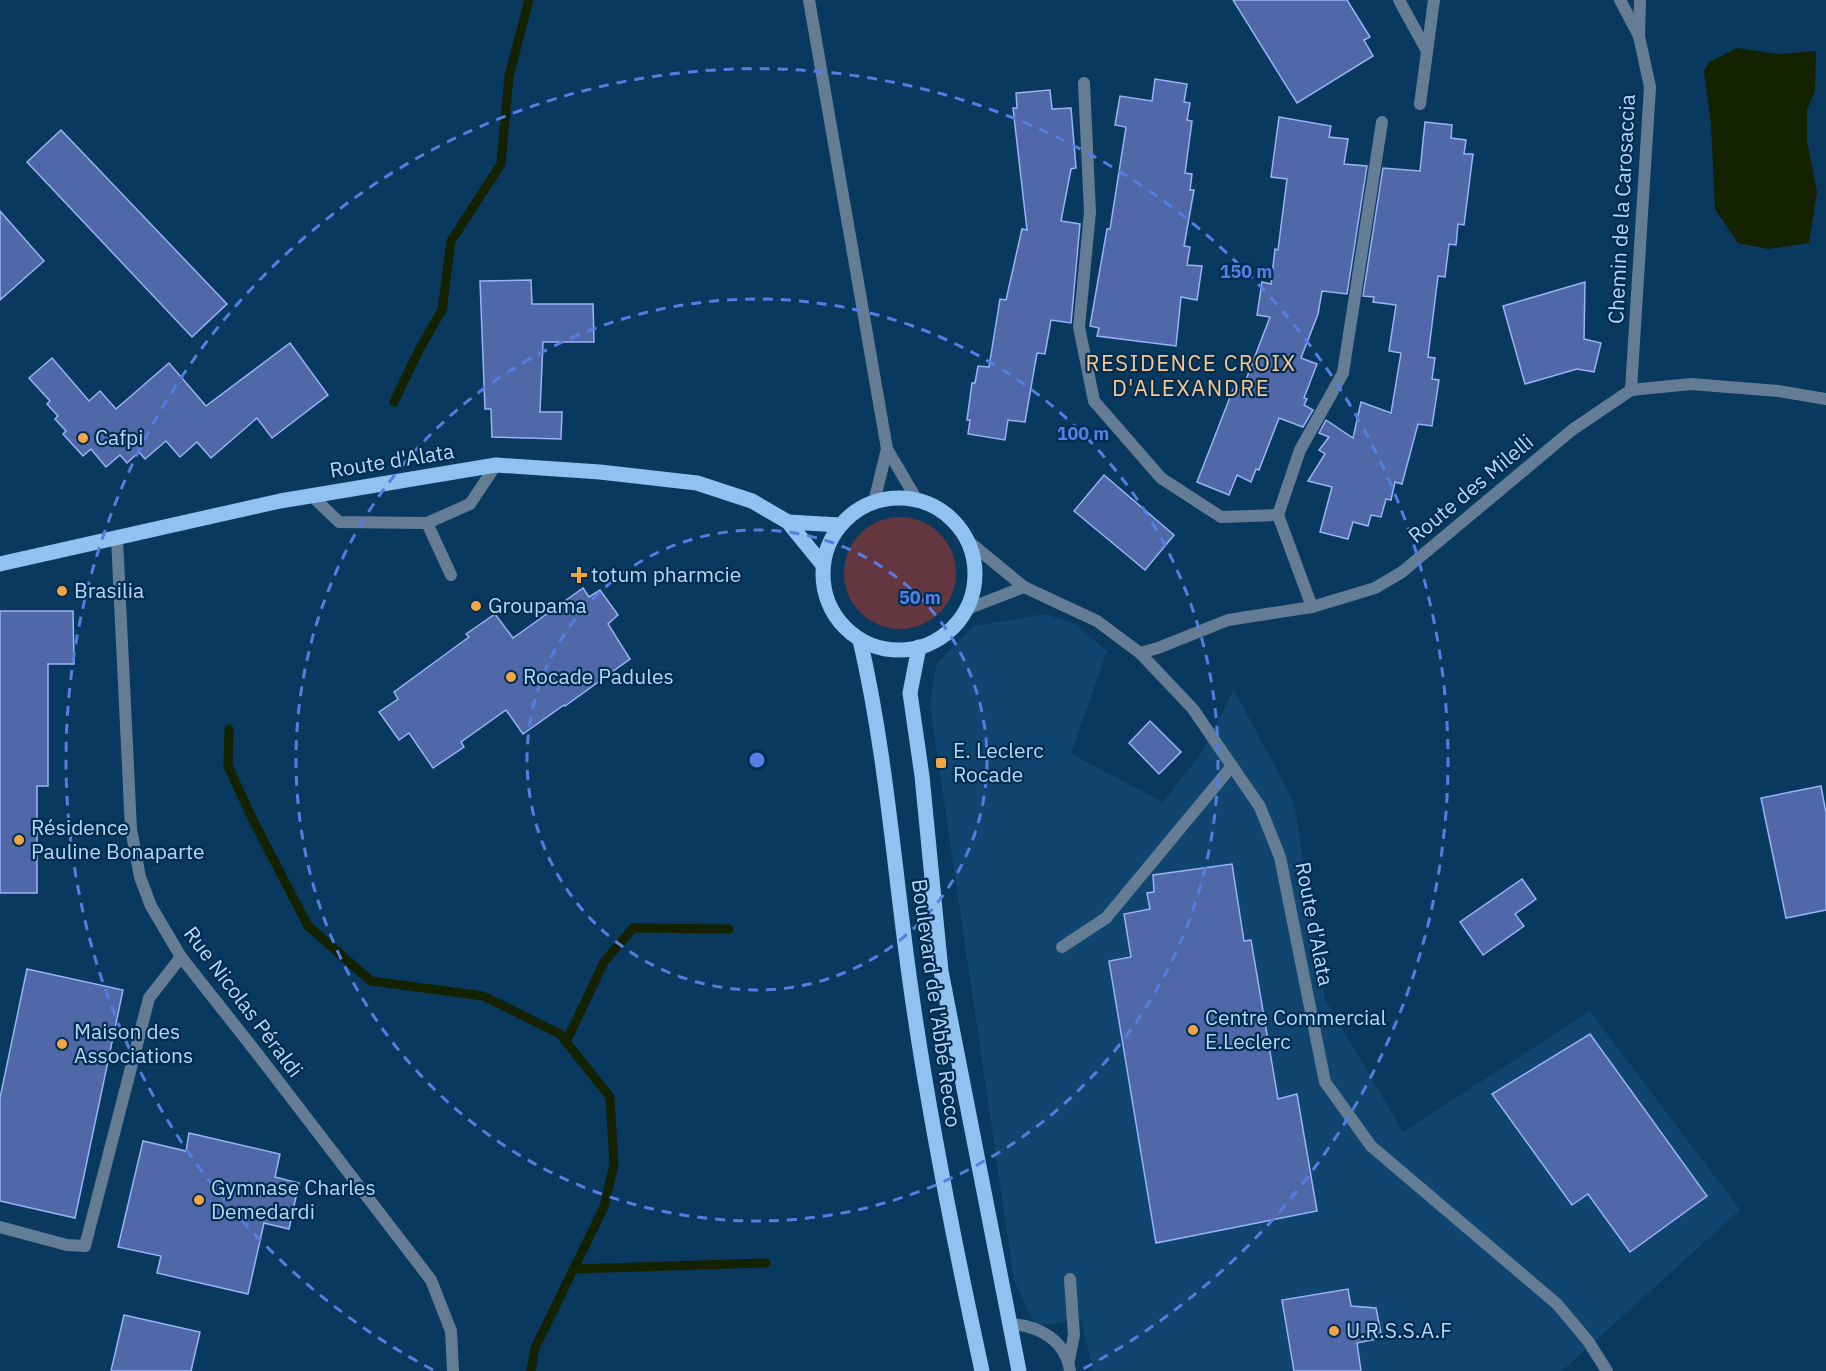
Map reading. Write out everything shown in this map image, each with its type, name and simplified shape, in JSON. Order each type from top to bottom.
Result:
[{"type":"main road","name":"Route d'Alata","points":[[0,564],[117,539],[205,516],[311,495],[495,465],[600,472],[697,483],[752,501],[788,522],[823,565]]},
{"type":"main road","points":[[896,498],[917,500],[938,508],[955,523],[968,541],[974,564],[974,587],[967,609],[954,626],[939,639],[919,648],[899,651],[879,648],[860,640],[843,626],[830,608],[824,587],[823,565],[829,544],[840,525],[856,511],[874,502],[896,498]]},
{"type":"main road","name":"Route d'Alata","points":[[788,522],[840,525]]},
{"type":"main road","name":"Boulevard de l'Abbé Recco","points":[[860,640],[873,696],[910,984],[945,1200],[982,1371]]},
{"type":"main road","name":"Boulevard de l'Abbé Recco","points":[[919,648],[910,693],[922,776],[941,971],[1019,1371]]},
{"type":"street","points":[[809,0],[887,449],[917,500]]},
{"type":"street","points":[[1399,0],[1427,51]]},
{"type":"street","points":[[1420,104],[1434,0]]},
{"type":"street","name":"Chemin de la Carosaccia","points":[[1620,0],[1639,36],[1650,87],[1631,390]]},
{"type":"street","points":[[1639,36],[1640,0]]},
{"type":"street","points":[[1084,83],[1090,212],[1079,327],[1094,401],[1161,478],[1221,517],[1278,515]]},
{"type":"street","points":[[1312,607],[1278,515],[1300,450],[1343,373],[1382,122]]},
{"type":"street","name":"Route des Milelli","points":[[1140,653],[1228,620],[1312,607],[1375,588],[1402,572],[1572,430],[1631,390],[1691,384],[1778,391],[1826,399]]},
{"type":"street","points":[[874,502],[887,449]]},
{"type":"street","points":[[311,495],[339,522],[427,523],[470,504],[495,465]]},
{"type":"street","points":[[427,523],[451,575]]},
{"type":"street","name":"Rue Nicolas Péraldi","points":[[117,539],[130,829],[140,877],[151,906],[181,957],[431,1280],[451,1331],[453,1371]]},
{"type":"street","name":"Route d'Alata","points":[[968,541],[1024,587],[1097,621],[1140,653],[1193,709],[1260,807],[1280,857],[1325,1082],[1371,1146],[1557,1304],[1588,1341],[1608,1371]]},
{"type":"street","points":[[967,609],[1024,587]]},
{"type":"street","points":[[1062,947],[1106,918],[1232,766]]},
{"type":"street","points":[[0,1227],[67,1245],[85,1246],[148,998],[181,957]]},
{"type":"street","points":[[1069,1365],[1074,1335],[1070,1279]]},
{"type":"street","points":[[1010,1324],[1028,1325],[1040,1330],[1053,1340],[1069,1365]]},
{"type":"shaded area","points":[[1737,48],[1778,54],[1816,51],[1815,91],[1807,110],[1807,140],[1817,192],[1809,243],[1768,249],[1738,243],[1715,209],[1711,125],[1704,71],[1709,62]]},
{"type":"shaded area","points":[[900,517],[921,521],[940,533],[952,552],[956,573],[952,594],[940,613],[921,625],[900,629],[879,625],[860,613],[848,594],[844,573],[848,552],[860,533],[879,521]]},
{"type":"shaded area","points":[[1044,614],[1074,623],[1107,651],[1071,754],[1163,802],[1200,755],[1234,690],[1294,802],[1325,999],[1403,1132],[1590,1011],[1740,1210],[1562,1371],[1093,1371],[1081,1320],[1035,1326],[1014,1280],[930,705],[936,665],[973,626]]},
{"type":"building","points":[[1233,0],[1347,0],[1370,37],[1364,40],[1373,56],[1297,103]]},
{"type":"building","points":[[1155,79],[1187,84],[1184,102],[1190,103],[1187,120],[1192,121],[1185,173],[1192,174],[1190,190],[1194,190],[1184,246],[1190,247],[1187,265],[1202,266],[1197,300],[1181,297],[1176,346],[1097,336],[1099,328],[1090,326],[1107,229],[1110,229],[1126,127],[1115,125],[1120,96],[1152,101]]},
{"type":"building","points":[[1050,90],[1052,109],[1071,108],[1076,168],[1071,169],[1061,221],[1080,224],[1071,323],[1051,320],[1045,354],[1037,353],[1025,422],[1008,420],[1005,440],[968,434],[970,420],[967,420],[972,383],[975,383],[978,366],[989,367],[1000,299],[1006,300],[1022,229],[1027,230],[1013,108],[1017,108],[1016,93]]},
{"type":"building","points":[[1279,117],[1331,126],[1329,137],[1348,139],[1344,164],[1367,166],[1347,294],[1322,291],[1318,314],[1301,358],[1317,364],[1304,398],[1307,399],[1304,405],[1313,410],[1303,427],[1279,418],[1259,470],[1256,469],[1251,482],[1237,475],[1229,495],[1197,482],[1234,387],[1242,390],[1270,317],[1257,315],[1262,282],[1271,284],[1287,179],[1271,177]]},
{"type":"building","points":[[1425,122],[1452,125],[1451,138],[1466,140],[1464,154],[1473,154],[1464,225],[1458,224],[1456,245],[1449,244],[1445,277],[1438,276],[1428,357],[1435,358],[1432,379],[1439,380],[1432,426],[1418,424],[1402,484],[1395,482],[1391,500],[1386,499],[1381,517],[1371,515],[1368,526],[1353,522],[1348,539],[1320,532],[1332,487],[1308,481],[1325,454],[1319,450],[1329,437],[1319,433],[1326,420],[1353,438],[1361,402],[1391,413],[1401,353],[1389,351],[1396,305],[1373,302],[1374,297],[1363,296],[1383,168],[1420,171]]},
{"type":"building","points":[[61,130],[227,304],[192,337],[27,162]]},
{"type":"building","points":[[0,211],[44,261],[0,300]]},
{"type":"building","points":[[531,280],[532,304],[593,304],[594,342],[543,342],[540,412],[562,412],[561,439],[492,437],[491,409],[485,409],[480,281]]},
{"type":"building","points":[[1585,282],[1584,339],[1601,343],[1594,372],[1577,369],[1525,384],[1503,306]]},
{"type":"building","points":[[290,343],[328,395],[272,438],[257,418],[211,458],[197,442],[180,457],[166,441],[145,459],[139,452],[127,463],[120,455],[106,467],[91,449],[83,456],[63,434],[66,431],[55,419],[58,416],[47,404],[50,401],[29,378],[52,358],[89,401],[100,391],[116,409],[169,363],[206,406]]},
{"type":"building","points":[[1104,475],[1174,535],[1145,570],[1074,511]]},
{"type":"building","name":"Rocade Padules","points":[[583,588],[589,597],[600,590],[618,615],[608,624],[630,659],[523,734],[506,710],[461,742],[464,747],[433,768],[409,733],[399,740],[379,712],[398,699],[394,692],[469,637],[466,634],[495,614],[513,638]]},
{"type":"building","points":[[0,611],[73,611],[74,664],[48,664],[48,786],[37,786],[37,893],[0,893]]},
{"type":"building","points":[[1150,721],[1181,752],[1159,774],[1129,743]]},
{"type":"building","points":[[1821,786],[1826,813],[1826,910],[1786,918],[1761,798]]},
{"type":"building","name":"Centre Commercial E.Leclerc","points":[[1232,864],[1244,941],[1251,940],[1278,1099],[1297,1094],[1317,1211],[1156,1243],[1109,961],[1131,957],[1124,914],[1150,909],[1147,893],[1154,892],[1153,875]]},
{"type":"building","points":[[1522,879],[1536,899],[1515,914],[1524,926],[1483,955],[1460,922]]},
{"type":"building","name":"Maison des Associations","points":[[27,969],[123,990],[75,1218],[0,1201],[0,1098]]},
{"type":"building","points":[[1590,1034],[1707,1196],[1630,1252],[1588,1194],[1572,1205],[1492,1094]]},
{"type":"building","name":"Gymnase Charles Demedardi","points":[[189,1133],[280,1154],[275,1177],[299,1183],[289,1229],[264,1223],[248,1294],[157,1273],[161,1256],[118,1247],[143,1141],[186,1151]]},
{"type":"building","name":"U.R.S.S.A.F","points":[[1348,1289],[1351,1306],[1376,1308],[1382,1338],[1357,1343],[1361,1371],[1294,1371],[1282,1300]]},
{"type":"building","points":[[124,1315],[200,1332],[191,1371],[111,1371]]},
{"type":"waterway","points":[[394,402],[420,348],[442,310],[451,241],[501,164],[509,76],[529,0]]},
{"type":"waterway","points":[[229,729],[228,766],[308,926],[371,981],[483,996],[560,1034],[610,1097],[614,1164],[604,1207],[535,1348],[531,1371]]},
{"type":"waterway","points":[[566,1042],[604,962],[633,928],[729,929]]},
{"type":"waterway","points":[[573,1269],[766,1263]]},
{"type":"place","name":"Cafpi","points":[[83,438]]},
{"type":"place","name":"totum pharmcie","points":[[579,575]]},
{"type":"place","name":"Brasilia","points":[[62,591]]},
{"type":"place","name":"Groupama","points":[[476,606]]},
{"type":"place","name":"Rocade Padules","points":[[511,677]]},
{"type":"place","name":"E. Leclerc Rocade","points":[[941,763]]},
{"type":"place","name":"Résidence Pauline Bonaparte","points":[[19,840]]},
{"type":"place","name":"Centre Commercial E.Leclerc","points":[[1193,1030]]},
{"type":"place","name":"Maison des Associations","points":[[62,1044]]},
{"type":"place","name":"Gymnase Charles Demedardi","points":[[199,1200]]},
{"type":"place","name":"U.R.S.S.A.F","points":[[1334,1331]]},
{"type":"district","name":"RESIDENCE CROIX D'ALEXANDRE","points":[[1191,376]]}]
